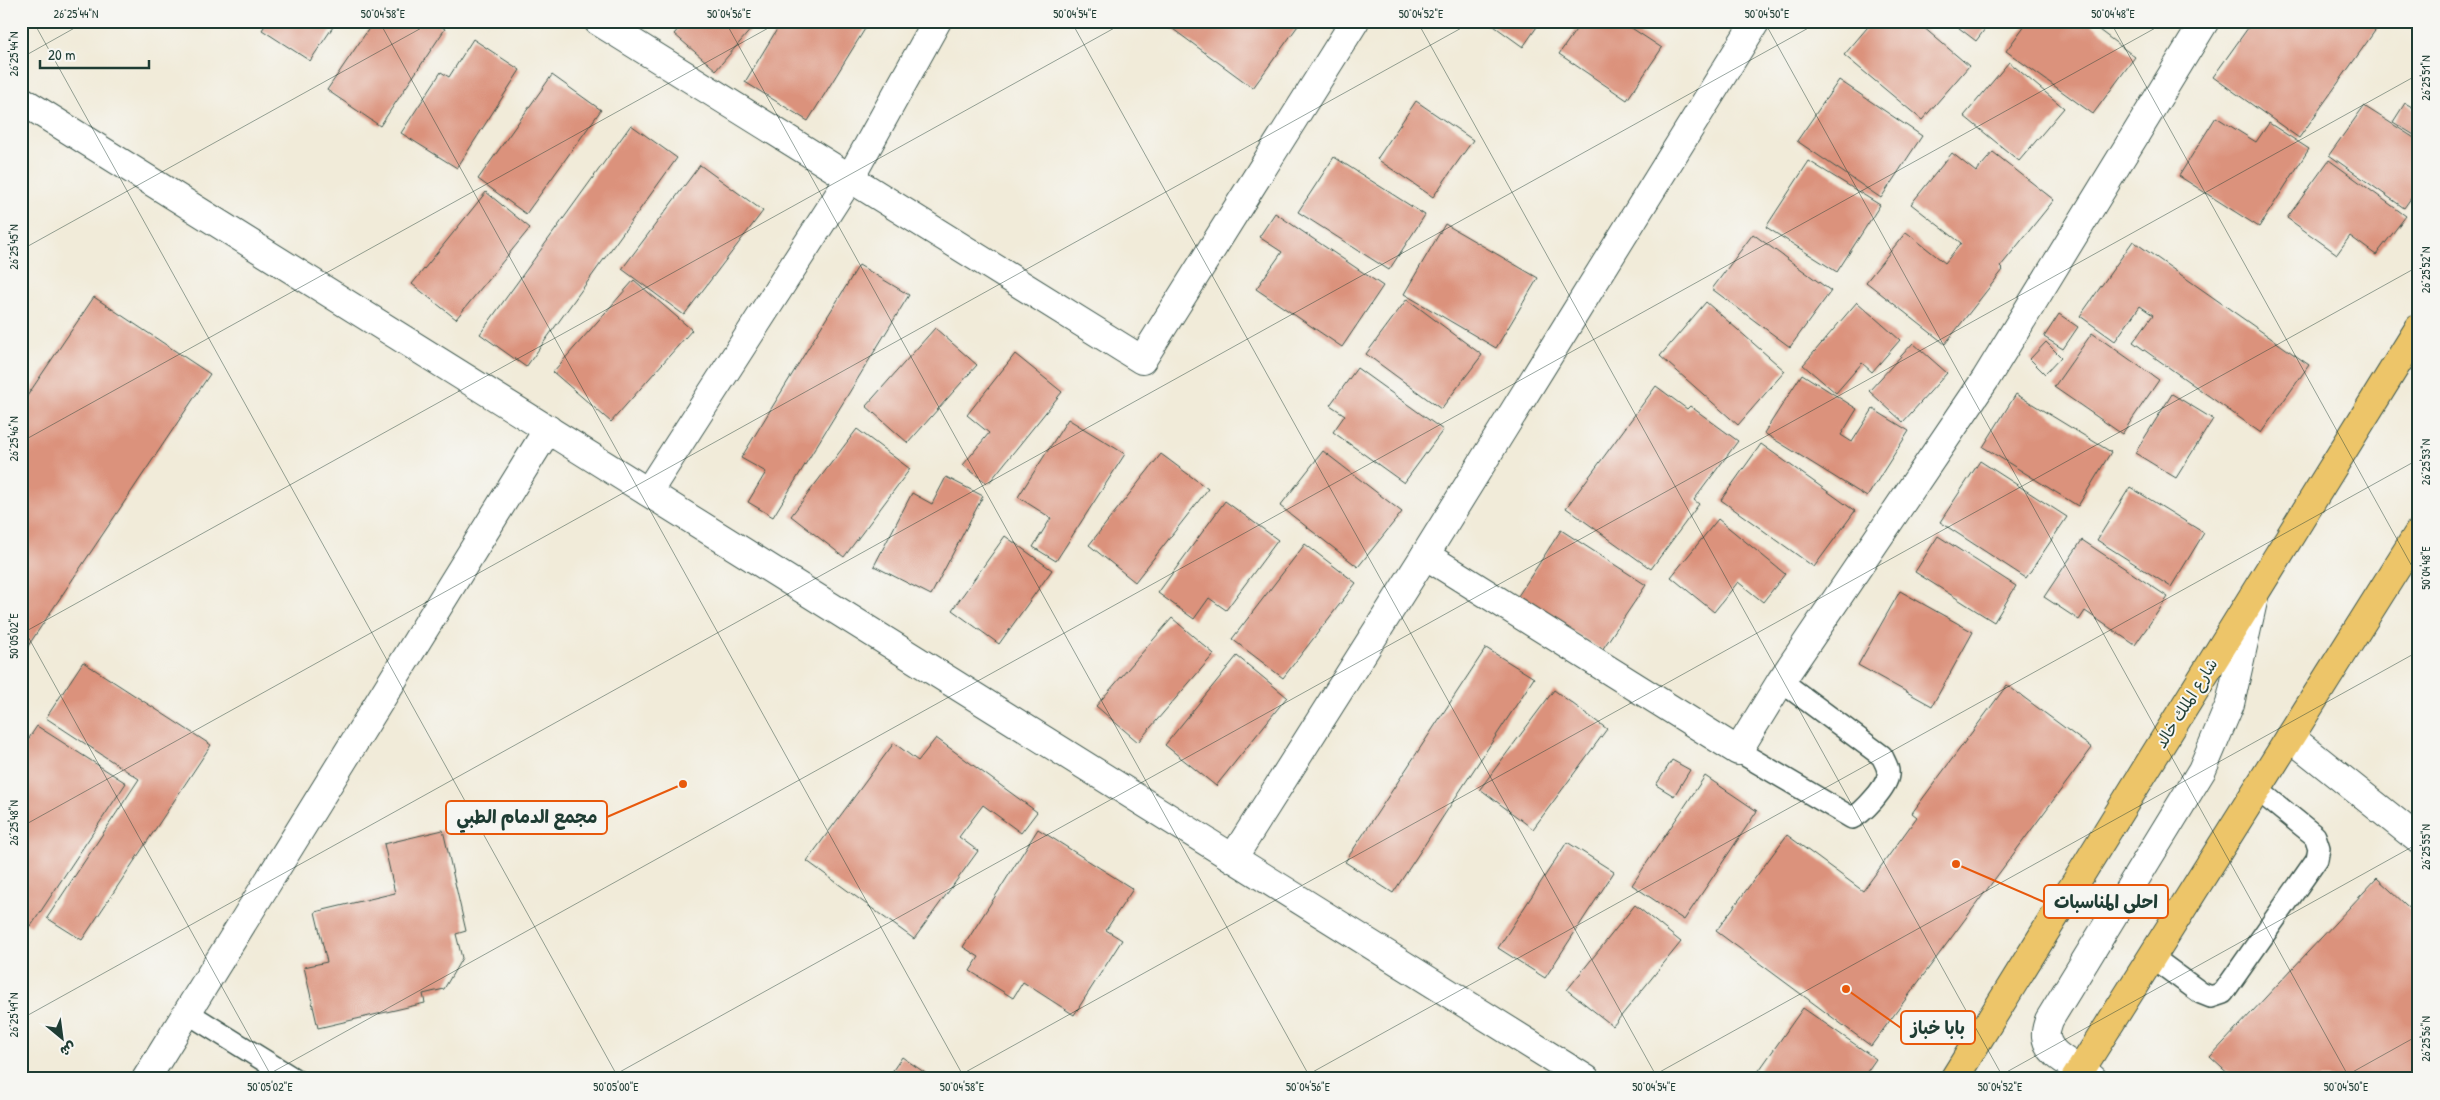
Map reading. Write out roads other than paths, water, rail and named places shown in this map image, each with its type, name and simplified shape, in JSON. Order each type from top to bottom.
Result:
[{"type":"main road","name":"شارع الملك خالد","points":[[1954,1079],[2419,328]]},
{"type":"main road","points":[[2083,1075],[2152,957],[2419,532]]},
{"type":"street","points":[[598,21],[1142,360],[1355,21]]},
{"type":"street","points":[[648,492],[850,178],[937,21]]},
{"type":"street","points":[[1232,858],[1425,555],[1756,21]]},
{"type":"street","points":[[1425,555],[1738,750],[1781,681],[1985,380],[2205,21]]},
{"type":"street","points":[[21,100],[1586,1079]]},
{"type":"street","points":[[146,1079],[548,430]]},
{"type":"street","points":[[2083,1075],[2058,1056],[2050,1046],[2045,1035],[2050,1020],[2202,770],[2230,704],[2255,593]]},
{"type":"street","points":[[2290,738],[2419,840]]},
{"type":"lane","points":[[1738,750],[1852,818],[1862,814],[1888,778],[1888,768],[1882,756],[1781,681]]},
{"type":"lane","points":[[2152,957],[2201,993],[2211,997],[2223,994],[2317,859],[2319,848],[2315,836],[2258,790]]},
{"type":"lane","points":[[188,1013],[294,1079]]},
{"type":"place","name":"مجمع الدمام الطبي","points":[[683,784]]},
{"type":"place","name":"احلى المناسبات","points":[[1956,864]]},
{"type":"place","name":"بابا خباز","points":[[1846,989]]}]
